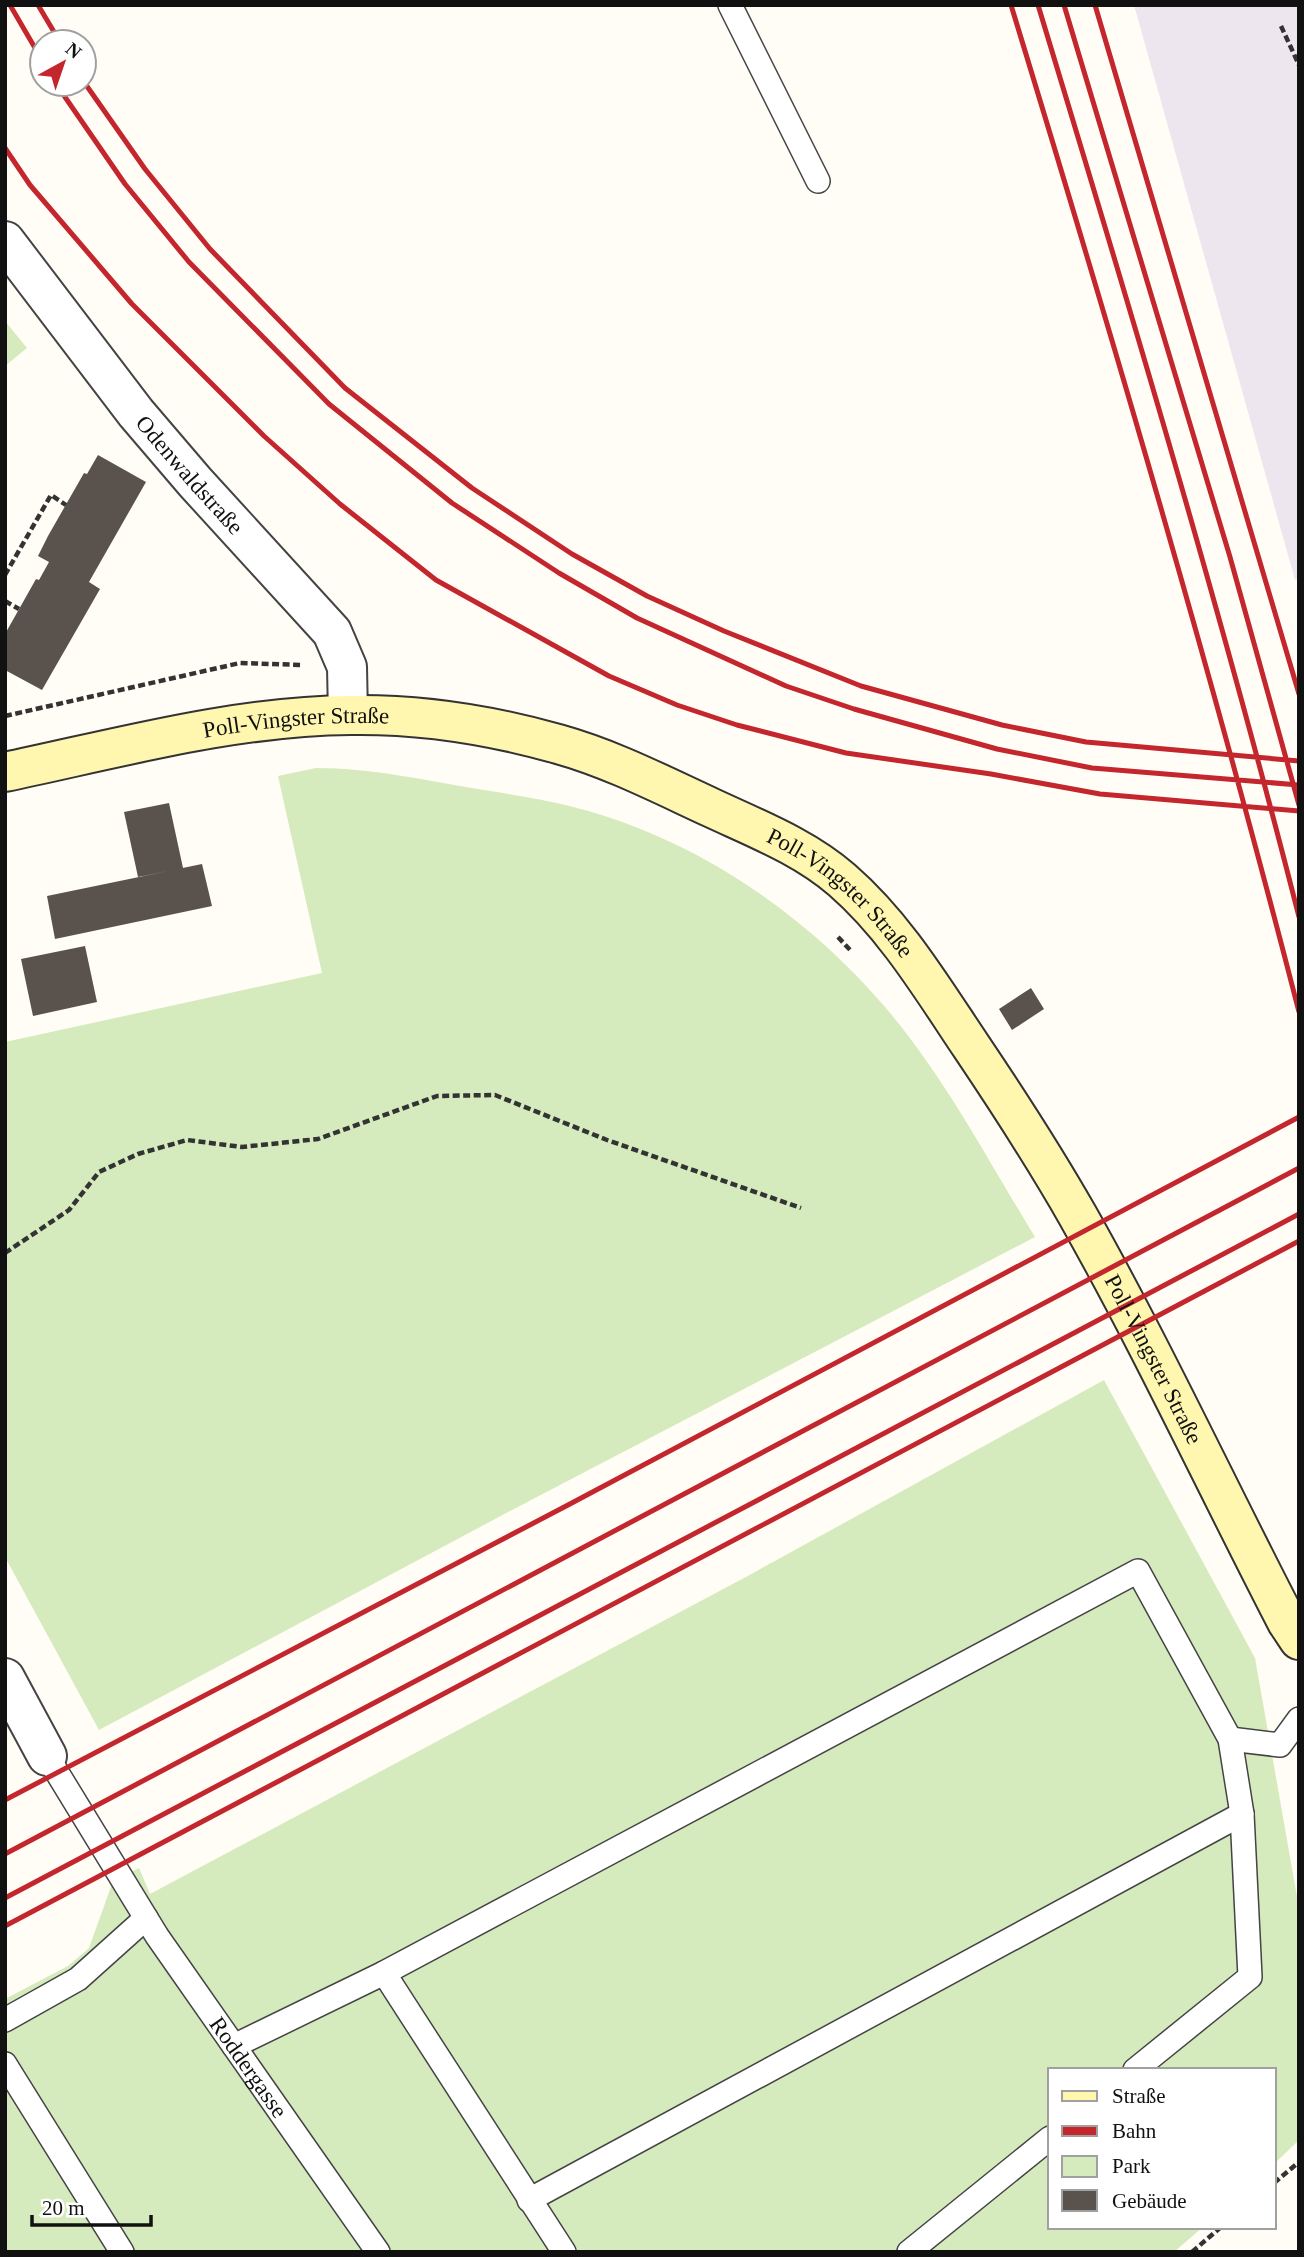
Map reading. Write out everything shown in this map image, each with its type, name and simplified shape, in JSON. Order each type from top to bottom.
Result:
[{"type":"street","name":"Odenwaldstraße","points":[[5,242],[136,413],[332,632],[347,667],[348,715]]},
{"type":"street","name":"Poll-Vingster Straße","points":[[5,772],[240,723],[348,715],[396,716],[470,723],[561,745],[635,772],[791,845],[819,862],[863,899],[888,928],[929,983],[998,1086],[1077,1216],[1299,1640]]},
{"type":"street","points":[[5,1678],[47,1756]]},
{"type":"lane","points":[[730,5],[818,181]]},
{"type":"lane","points":[[234,2046],[384,1973],[1138,1571],[1230,1739],[1242,1814],[1250,1977],[1137,2068]]},
{"type":"lane","points":[[1230,1739],[1280,1745],[1299,1719]]},
{"type":"lane","name":"Roddergasse","points":[[47,1756],[146,1918],[378,2252]]},
{"type":"lane","points":[[530,2200],[1242,1814]]},
{"type":"lane","points":[[5,2020],[78,1979],[146,1918]]},
{"type":"lane","points":[[384,1973],[564,2252]]},
{"type":"lane","points":[[5,2064],[122,2252]]},
{"type":"lane","points":[[909,2252],[1048,2140]]},
{"type":"path","points":[[1281,26],[1299,65]]},
{"type":"path","points":[[5,575],[51,495],[66,505]]},
{"type":"path","points":[[5,601],[19,609]]},
{"type":"path","points":[[836,934],[854,953]]},
{"type":"path","points":[[5,1253],[69,1210],[99,1172],[138,1154],[187,1139],[242,1147],[318,1139],[437,1096],[495,1095],[607,1140],[801,1208]]},
{"type":"path","points":[[1276,2181],[1299,2162]]},
{"type":"path","points":[[1192,2252],[1219,2229]]},
{"type":"shaded area","points":[[1134,5],[1299,5],[1299,578],[1295,580]]},
{"type":"green space","points":[[5,321],[27,348],[5,366]]},
{"type":"green space","points":[[316,768],[400,776],[573,807],[618,820],[661,838],[744,883],[783,910],[819,940],[885,1007],[946,1090],[1035,1237],[512,1510],[99,1730],[5,1557],[5,1042],[322,973],[278,776]]},
{"type":"green space","points":[[1104,1380],[1255,1658],[1299,1908],[1299,2140],[1276,2162],[1276,2068],[1048,2068],[1048,2229],[1201,2229],[1174,2252],[5,2252],[5,1999],[68,1966],[89,1948],[113,1881],[139,1868],[150,1894],[744,1578]]},
{"type":"building","points":[[98,455],[146,482],[89,582],[100,589],[42,690],[5,670],[5,634],[36,579],[39,580],[49,562],[38,556],[48,536],[84,473],[87,474]]},
{"type":"building","points":[[169,803],[183,868],[138,877],[124,812]]},
{"type":"building","points":[[202,864],[212,906],[55,939],[47,896]]},
{"type":"building","points":[[85,946],[97,1002],[33,1016],[21,959]]},
{"type":"building","points":[[1031,988],[1044,1009],[1012,1030],[999,1009]]},
{"type":"railway","points":[[10,5],[28,36]]},
{"type":"railway","points":[[38,5],[52,28]]},
{"type":"railway","points":[[1011,5],[1161,507],[1299,1012]]},
{"type":"railway","points":[[1038,5],[1206,574],[1299,917]]},
{"type":"railway","points":[[1064,5],[1230,557],[1299,805]]},
{"type":"railway","points":[[1095,5],[1299,694]]},
{"type":"railway","points":[[66,98],[125,184],[189,262],[329,404],[452,503],[559,573],[637,618],[786,686],[854,709],[997,749],[1092,768],[1299,785]]},
{"type":"railway","points":[[95,98],[145,169],[210,249],[345,388],[472,488],[572,554],[647,596],[724,631],[861,686],[1002,725],[1086,742],[1299,761]]},
{"type":"railway","points":[[5,148],[30,185],[132,304],[264,436],[340,504],[436,580],[609,676],[677,705],[737,725],[846,753],[991,774],[1100,794],[1299,811]]},
{"type":"railway","points":[[5,1800],[1299,1117]]},
{"type":"railway","points":[[5,1854],[1299,1168]]},
{"type":"railway","points":[[5,1898],[1299,1214]]},
{"type":"railway","points":[[5,1926],[1299,1241]]}]
